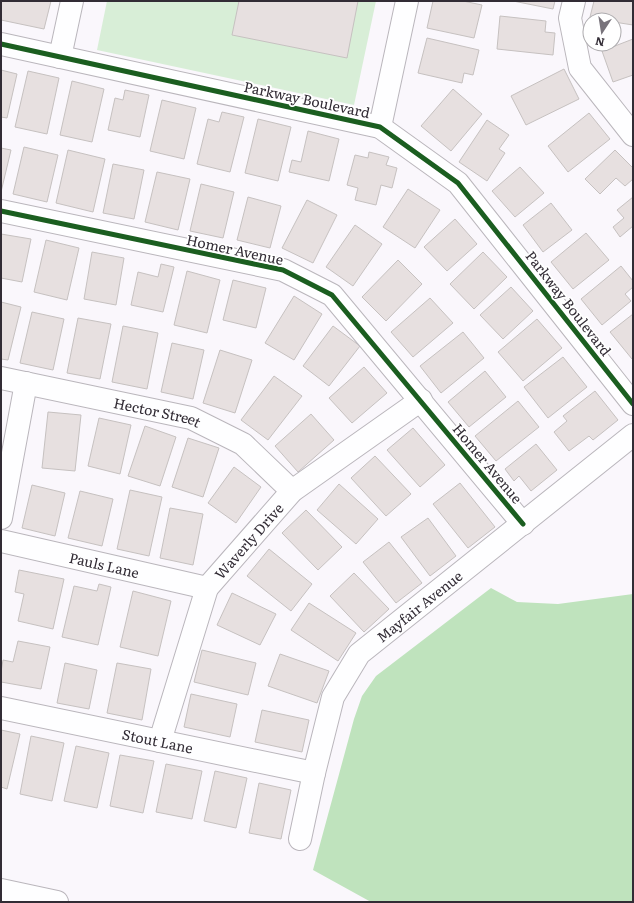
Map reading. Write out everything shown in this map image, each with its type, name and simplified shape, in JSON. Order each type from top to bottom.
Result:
[{"type":"street","points":[[60,57],[72,1]]},
{"type":"street","points":[[380,127],[407,1]]},
{"type":"street","points":[[574,1],[570,18],[580,68],[633,135]]},
{"type":"street","name":"Parkway Boulevard","points":[[1,44],[380,127],[458,183],[633,404]]},
{"type":"street","name":"Homer Avenue","points":[[1,211],[283,270],[332,295],[421,400],[522,524]]},
{"type":"street","name":"Hector Street","points":[[1,378],[191,418],[242,444],[292,491]]},
{"type":"street","points":[[1,518],[26,383]]},
{"type":"street","name":"Waverly Drive","points":[[160,741],[207,588],[292,491],[421,400]]},
{"type":"street","name":"Mayfair Avenue","points":[[300,839],[314,773],[333,697],[358,654],[633,435]]},
{"type":"street","name":"Pauls Lane","points":[[1,541],[207,588]]},
{"type":"street","name":"Stout Lane","points":[[1,708],[314,773]]},
{"type":"street","points":[[1,890],[57,902]]},
{"type":"green space","points":[[107,1],[376,1],[354,105],[97,50]]},
{"type":"green space","points":[[491,588],[517,602],[558,604],[633,594],[633,902],[371,902],[313,870],[354,719],[362,696],[376,676]]},
{"type":"building","points":[[1,1],[51,1],[44,29],[1,20]]},
{"type":"building","points":[[239,1],[358,1],[347,58],[232,35]]},
{"type":"building","points":[[433,1],[463,1],[482,5],[474,38],[427,28]]},
{"type":"building","points":[[513,1],[555,1],[553,9]]},
{"type":"building","points":[[594,1],[633,1],[633,25],[622,23],[622,12],[591,12]]},
{"type":"building","points":[[500,16],[546,21],[545,32],[555,33],[553,55],[497,49]]},
{"type":"building","points":[[427,38],[479,50],[473,75],[464,73],[462,83],[418,73]]},
{"type":"building","points":[[633,39],[633,75],[613,82],[602,52],[622,52],[622,43]]},
{"type":"building","points":[[564,69],[579,99],[526,125],[511,96]]},
{"type":"building","points":[[1,70],[17,74],[7,118],[1,117]]},
{"type":"building","points":[[28,71],[59,78],[47,134],[15,127]]},
{"type":"building","points":[[72,81],[104,89],[92,142],[60,135]]},
{"type":"building","points":[[453,89],[482,114],[451,151],[421,126]]},
{"type":"building","points":[[125,90],[149,95],[140,137],[108,130],[115,98],[123,100]]},
{"type":"building","points":[[162,100],[196,108],[184,159],[150,151]]},
{"type":"building","points":[[222,112],[244,117],[230,172],[197,164],[208,119],[219,122]]},
{"type":"building","points":[[589,113],[610,139],[568,172],[548,146]]},
{"type":"building","points":[[258,119],[291,127],[278,181],[245,173]]},
{"type":"building","points":[[487,120],[509,135],[499,149],[505,153],[487,181],[459,162]]},
{"type":"building","points":[[308,131],[339,139],[329,181],[289,172],[292,160],[301,162]]},
{"type":"building","points":[[24,147],[58,155],[47,202],[13,194]]},
{"type":"building","points":[[1,148],[11,150],[1,192]]},
{"type":"building","points":[[68,150],[105,159],[93,212],[56,203]]},
{"type":"building","points":[[615,150],[633,168],[633,179],[625,186],[616,178],[600,194],[585,179]]},
{"type":"building","points":[[369,152],[389,157],[386,165],[397,168],[392,188],[381,185],[376,205],[355,200],[358,188],[347,185],[355,155],[368,158]]},
{"type":"building","points":[[113,164],[144,170],[134,219],[103,213]]},
{"type":"building","points":[[520,167],[544,193],[515,217],[492,191]]},
{"type":"building","points":[[157,172],[190,179],[178,230],[145,222]]},
{"type":"building","points":[[201,184],[234,192],[223,238],[190,231]]},
{"type":"building","points":[[408,189],[440,210],[415,248],[383,227]]},
{"type":"building","points":[[248,197],[281,206],[270,248],[237,240]]},
{"type":"building","points":[[633,197],[633,226],[620,237],[613,227],[624,218],[617,210]]},
{"type":"building","points":[[307,200],[337,215],[313,263],[282,248]]},
{"type":"building","points":[[551,203],[572,230],[543,252],[523,225]]},
{"type":"building","points":[[455,219],[477,244],[447,271],[424,247]]},
{"type":"building","points":[[355,225],[382,244],[353,286],[326,267]]},
{"type":"building","points":[[586,233],[609,260],[573,289],[551,262]]},
{"type":"building","points":[[1,234],[31,239],[22,282],[1,278]]},
{"type":"building","points":[[46,240],[79,248],[67,300],[34,292]]},
{"type":"building","points":[[92,252],[124,258],[116,305],[84,299]]},
{"type":"building","points":[[483,252],[507,277],[474,309],[450,284]]},
{"type":"building","points":[[398,260],[422,284],[386,321],[362,297]]},
{"type":"building","points":[[161,264],[174,267],[163,312],[131,305],[138,272],[158,277]]},
{"type":"building","points":[[621,266],[633,281],[633,287],[625,294],[631,301],[602,325],[581,299]]},
{"type":"building","points":[[187,271],[220,280],[207,333],[174,325]]},
{"type":"building","points":[[233,280],[266,288],[256,328],[223,320]]},
{"type":"building","points":[[511,287],[533,311],[503,339],[480,315]]},
{"type":"building","points":[[294,296],[322,314],[294,360],[265,343]]},
{"type":"building","points":[[430,298],[453,323],[413,357],[391,332]]},
{"type":"building","points":[[1,302],[21,307],[8,360],[1,359]]},
{"type":"building","points":[[32,312],[64,319],[53,370],[20,363]]},
{"type":"building","points":[[633,314],[633,359],[632,359],[610,332]]},
{"type":"building","points":[[78,318],[111,324],[100,379],[67,373]]},
{"type":"building","points":[[537,319],[562,348],[523,381],[498,352]]},
{"type":"building","points":[[123,326],[158,333],[147,389],[112,382]]},
{"type":"building","points":[[333,326],[360,346],[329,386],[303,366]]},
{"type":"building","points":[[463,332],[484,358],[441,393],[420,366]]},
{"type":"building","points":[[172,343],[204,350],[193,399],[161,392]]},
{"type":"building","points":[[220,350],[252,360],[235,413],[203,403]]},
{"type":"building","points":[[563,357],[587,387],[548,418],[524,387]]},
{"type":"building","points":[[364,367],[387,393],[352,423],[329,398]]},
{"type":"building","points":[[485,371],[506,397],[469,427],[448,402]]},
{"type":"building","points":[[274,376],[302,396],[268,440],[241,420]]},
{"type":"building","points":[[595,391],[618,420],[593,440],[589,436],[569,451],[554,432],[567,421],[563,416]]},
{"type":"building","points":[[518,401],[539,427],[496,461],[475,436]]},
{"type":"building","points":[[48,412],[81,415],[75,471],[42,468]]},
{"type":"building","points":[[311,414],[334,440],[298,472],[275,446]]},
{"type":"building","points":[[99,418],[131,425],[120,474],[88,466]]},
{"type":"building","points":[[145,426],[176,437],[160,486],[128,476]]},
{"type":"building","points":[[413,428],[445,465],[420,487],[387,450]]},
{"type":"building","points":[[188,438],[219,448],[203,497],[172,487]]},
{"type":"building","points":[[536,444],[557,470],[531,491],[519,476],[514,481],[505,469]]},
{"type":"building","points":[[375,456],[411,494],[386,516],[351,478]]},
{"type":"building","points":[[234,467],[261,487],[236,523],[208,503]]},
{"type":"building","points":[[460,483],[495,527],[468,548],[433,504]]},
{"type":"building","points":[[339,484],[378,519],[356,544],[317,510]]},
{"type":"building","points":[[32,485],[65,493],[55,536],[22,528]]},
{"type":"building","points":[[130,490],[162,497],[149,556],[117,549]]},
{"type":"building","points":[[80,491],[113,499],[102,546],[68,538]]},
{"type":"building","points":[[170,508],[203,514],[193,565],[160,558]]},
{"type":"building","points":[[306,510],[342,547],[318,570],[282,533]]},
{"type":"building","points":[[428,518],[456,556],[430,576],[401,537]]},
{"type":"building","points":[[389,542],[422,583],[396,603],[363,562]]},
{"type":"building","points":[[269,549],[312,584],[291,611],[247,576]]},
{"type":"building","points":[[19,570],[64,579],[53,629],[18,621],[24,594],[15,592]]},
{"type":"building","points":[[354,573],[389,609],[364,632],[330,596]]},
{"type":"building","points":[[99,584],[111,587],[98,645],[62,637],[74,586],[97,591]]},
{"type":"building","points":[[133,591],[171,601],[158,656],[120,647]]},
{"type":"building","points":[[232,593],[276,614],[260,645],[217,625]]},
{"type":"building","points":[[309,603],[356,633],[338,661],[291,630]]},
{"type":"building","points":[[18,641],[50,647],[41,689],[1,682],[3,660],[13,662]]},
{"type":"building","points":[[202,650],[256,663],[248,695],[194,682]]},
{"type":"building","points":[[280,654],[329,671],[317,703],[268,686]]},
{"type":"building","points":[[65,663],[97,670],[89,709],[57,703]]},
{"type":"building","points":[[117,663],[151,669],[142,720],[107,713]]},
{"type":"building","points":[[191,694],[237,704],[230,737],[184,727]]},
{"type":"building","points":[[262,710],[309,720],[302,752],[255,742]]},
{"type":"building","points":[[1,730],[20,734],[7,789],[1,787]]},
{"type":"building","points":[[31,736],[64,743],[52,801],[20,794]]},
{"type":"building","points":[[76,746],[109,753],[97,808],[64,801]]},
{"type":"building","points":[[120,755],[154,761],[143,813],[110,806]]},
{"type":"building","points":[[166,764],[202,771],[192,819],[156,812]]},
{"type":"building","points":[[215,771],[247,778],[236,828],[204,821]]},
{"type":"building","points":[[259,783],[291,790],[281,839],[249,833]]},
{"type":"cycle path","points":[[1,44],[380,127],[458,183],[633,404]]},
{"type":"cycle path","points":[[1,211],[283,270],[332,295],[523,524]]}]
